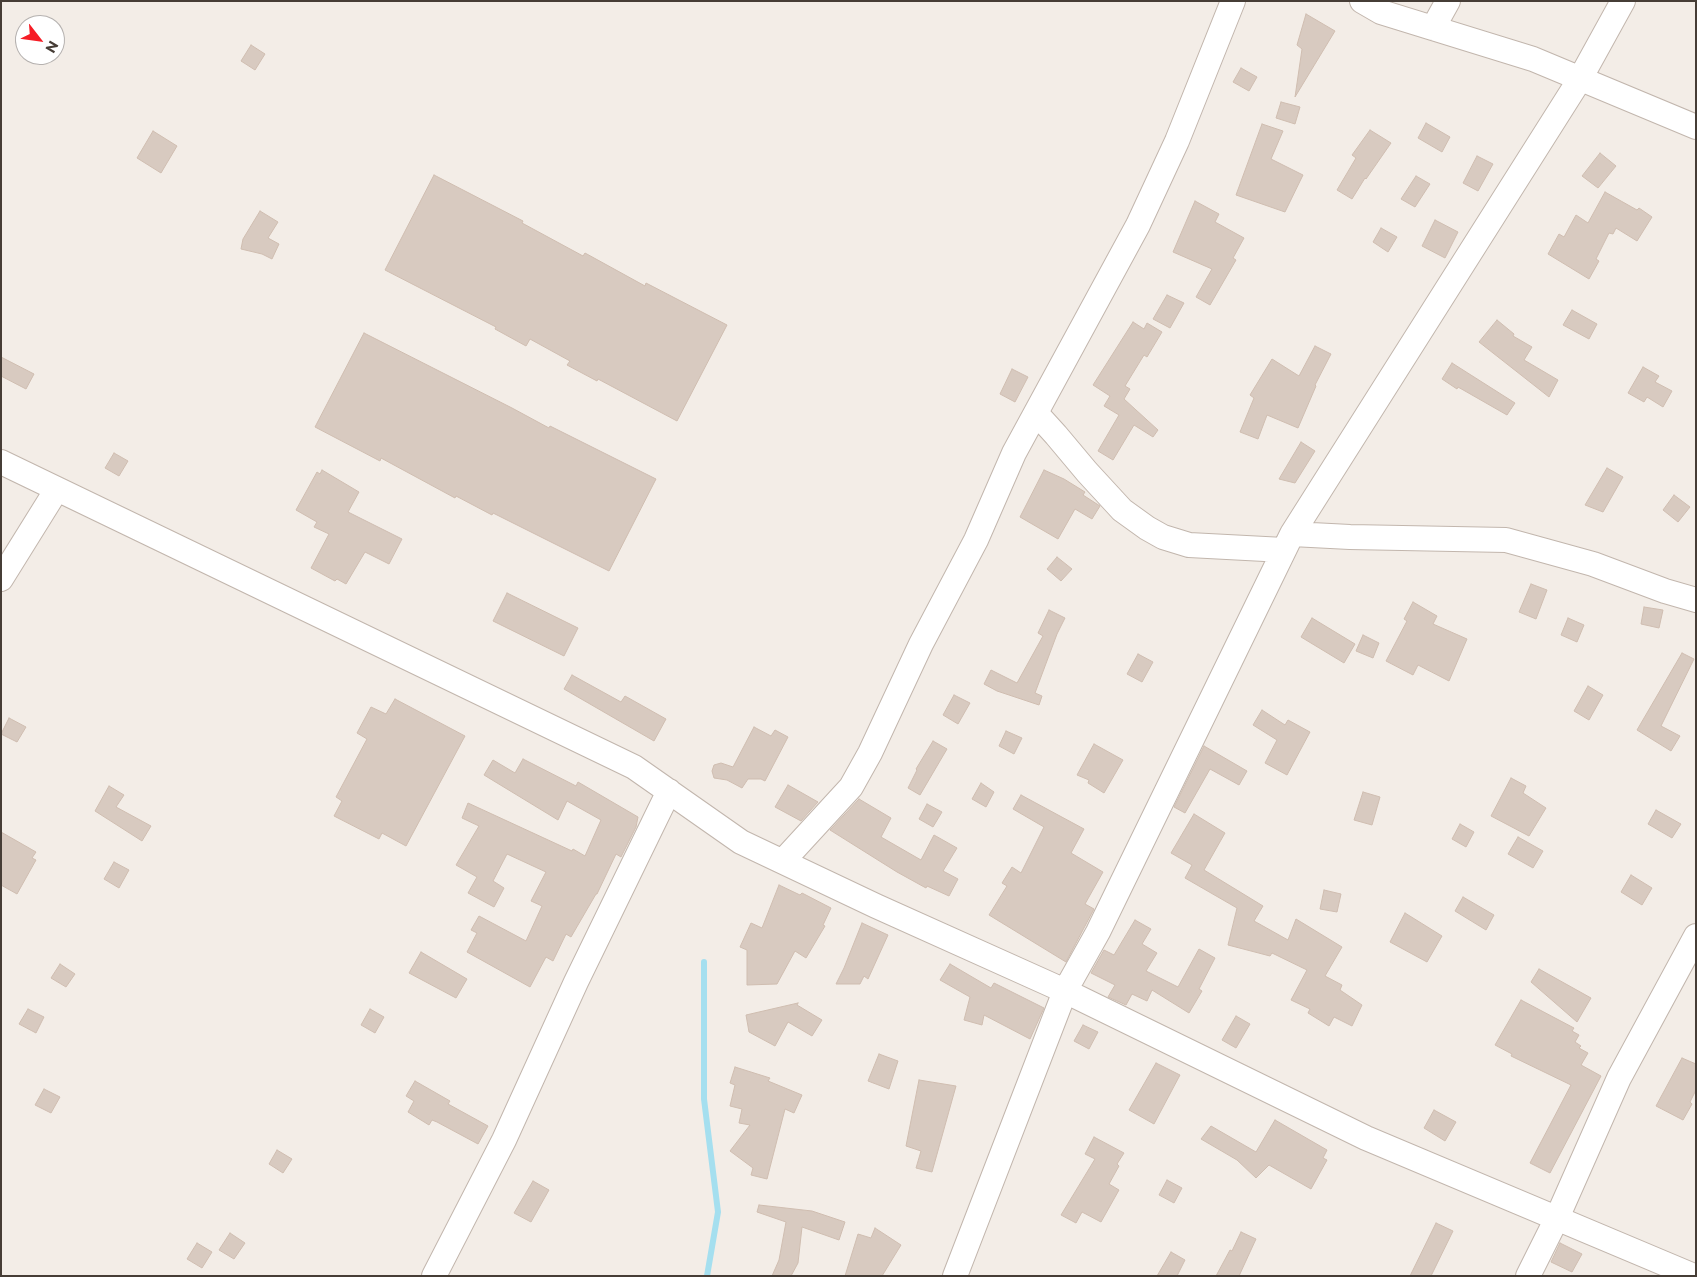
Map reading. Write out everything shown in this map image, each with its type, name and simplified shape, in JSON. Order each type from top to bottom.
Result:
[{"type":"street","points":[[782,861],[851,787],[870,753],[921,644],[976,540],[1014,453],[1138,225],[1177,141],[1233,1]]},
{"type":"street","points":[[1362,1],[1381,12],[1532,59],[1696,127]]},
{"type":"street","points":[[1433,28],[1448,1]]},
{"type":"street","points":[[955,1276],[1065,991],[1098,932],[1288,542],[1580,79],[1623,1]]},
{"type":"street","points":[[1036,413],[1122,510],[1146,528],[1163,537],[1188,545],[1288,542],[1350,537],[1506,540],[1594,564],[1665,591],[1696,600]]},
{"type":"street","points":[[1,462],[634,766],[741,842],[876,906],[1065,991],[1366,1138],[1694,1276]]},
{"type":"street","points":[[1,578],[57,489]]},
{"type":"street","points":[[434,1276],[504,1140],[576,982],[669,791]]},
{"type":"street","points":[[1528,1276],[1557,1218],[1619,1078],[1696,936]]},
{"type":"building","points":[[1306,14],[1335,31],[1295,97],[1302,49],[1297,45]]},
{"type":"building","points":[[251,45],[265,54],[255,70],[241,61]]},
{"type":"building","points":[[1241,68],[1257,77],[1249,91],[1233,82]]},
{"type":"building","points":[[1281,102],[1300,107],[1295,124],[1276,118]]},
{"type":"building","points":[[1426,123],[1450,137],[1442,152],[1418,138]]},
{"type":"building","points":[[1262,124],[1283,131],[1271,159],[1303,175],[1285,212],[1236,195]]},
{"type":"building","points":[[1370,130],[1391,143],[1352,199],[1337,190],[1356,158],[1352,155]]},
{"type":"building","points":[[153,131],[177,146],[161,173],[137,158]]},
{"type":"building","points":[[1600,153],[1616,166],[1598,188],[1582,176]]},
{"type":"building","points":[[1477,156],[1493,164],[1478,191],[1463,183]]},
{"type":"building","points":[[434,175],[523,221],[522,223],[583,256],[585,253],[645,286],[646,283],[727,325],[677,421],[598,379],[597,381],[567,365],[570,361],[530,339],[526,346],[495,329],[496,327],[385,270]]},
{"type":"building","points":[[1416,176],[1430,184],[1415,207],[1401,199]]},
{"type":"building","points":[[1605,192],[1637,210],[1639,208],[1652,217],[1637,241],[1616,228],[1613,234],[1609,233],[1596,259],[1599,261],[1589,279],[1548,254],[1559,234],[1564,237],[1576,215],[1588,223]]},
{"type":"building","points":[[1195,201],[1219,214],[1215,222],[1244,238],[1233,258],[1236,260],[1210,305],[1196,297],[1212,269],[1173,252]]},
{"type":"building","points":[[260,211],[278,222],[268,238],[279,244],[272,259],[262,254],[241,249],[243,239]]},
{"type":"building","points":[[1435,220],[1458,232],[1445,258],[1422,246]]},
{"type":"building","points":[[1381,228],[1397,237],[1388,252],[1373,242]]},
{"type":"building","points":[[1167,295],[1184,303],[1170,328],[1153,319]]},
{"type":"building","points":[[1572,310],[1597,324],[1589,339],[1563,325]]},
{"type":"building","points":[[1497,320],[1514,334],[1513,336],[1532,347],[1524,360],[1558,380],[1549,397],[1479,342]]},
{"type":"building","points":[[1133,322],[1144,329],[1147,323],[1162,332],[1147,357],[1144,355],[1125,386],[1130,389],[1124,399],[1158,430],[1153,437],[1134,425],[1113,460],[1098,451],[1119,415],[1104,406],[1110,396],[1093,385]]},
{"type":"building","points":[[364,333],[549,428],[550,426],[656,479],[609,571],[493,513],[492,515],[456,496],[455,498],[381,458],[380,461],[315,427]]},
{"type":"building","points":[[1315,346],[1331,354],[1315,385],[1298,428],[1267,415],[1258,439],[1240,432],[1254,398],[1250,395],[1272,359],[1299,376]]},
{"type":"building","points":[[1,357],[34,374],[26,389],[1,376]]},
{"type":"building","points":[[1452,363],[1515,403],[1507,415],[1442,379]]},
{"type":"building","points":[[1643,367],[1659,376],[1655,382],[1672,391],[1663,407],[1647,397],[1644,402],[1628,393]]},
{"type":"building","points":[[1012,369],[1028,377],[1015,402],[1000,394]]},
{"type":"building","points":[[1301,442],[1315,451],[1295,483],[1279,479]]},
{"type":"building","points":[[114,453],[128,461],[119,476],[105,468]]},
{"type":"building","points":[[1607,468],[1623,477],[1603,512],[1585,505]]},
{"type":"building","points":[[322,470],[359,492],[348,512],[402,539],[389,564],[365,552],[346,584],[337,579],[335,581],[311,568],[329,534],[314,527],[317,522],[296,510],[317,472],[320,474]]},
{"type":"building","points":[[1044,470],[1064,479],[1085,492],[1083,495],[1100,506],[1092,519],[1075,509],[1058,539],[1020,517]]},
{"type":"building","points":[[1674,495],[1690,507],[1678,522],[1663,510]]},
{"type":"building","points":[[1057,557],[1072,569],[1061,581],[1047,569]]},
{"type":"building","points":[[1531,584],[1547,590],[1536,619],[1519,612]]},
{"type":"building","points":[[507,593],[578,628],[564,656],[493,621]]},
{"type":"building","points":[[1413,602],[1437,616],[1433,624],[1467,639],[1449,681],[1418,665],[1413,675],[1386,661],[1407,621],[1404,619]]},
{"type":"building","points":[[1644,607],[1663,610],[1659,628],[1641,624]]},
{"type":"building","points":[[1049,610],[1065,618],[1035,693],[1042,696],[1039,705],[997,691],[984,684],[991,670],[1017,683],[1043,636],[1038,633]]},
{"type":"building","points":[[1312,618],[1355,644],[1344,663],[1301,637]]},
{"type":"building","points":[[1568,618],[1584,625],[1577,642],[1561,635]]},
{"type":"building","points":[[1363,635],[1379,643],[1373,658],[1356,651]]},
{"type":"building","points":[[1682,653],[1694,659],[1661,726],[1680,736],[1671,751],[1637,730]]},
{"type":"building","points":[[1138,654],[1153,662],[1142,682],[1127,674]]},
{"type":"building","points":[[572,675],[621,702],[625,696],[666,719],[654,741],[564,689]]},
{"type":"building","points":[[1588,686],[1603,695],[1589,720],[1574,711]]},
{"type":"building","points":[[954,695],[970,703],[958,724],[943,715]]},
{"type":"building","points":[[395,699],[465,736],[406,846],[382,833],[379,839],[334,816],[342,801],[336,797],[367,739],[357,733],[371,707],[386,714]]},
{"type":"building","points":[[1262,710],[1285,725],[1288,720],[1310,732],[1287,775],[1265,763],[1277,740],[1253,725]]},
{"type":"building","points":[[9,718],[26,727],[17,742],[1,734]]},
{"type":"building","points":[[754,727],[771,736],[775,730],[788,737],[765,781],[761,779],[748,779],[742,788],[727,780],[714,778],[712,771],[714,765],[721,763],[733,767]]},
{"type":"building","points":[[1006,731],[1022,738],[1014,754],[999,746]]},
{"type":"building","points":[[933,741],[947,749],[920,795],[908,788],[916,769]]},
{"type":"building","points":[[1094,744],[1123,760],[1104,793],[1088,783],[1089,780],[1077,775]]},
{"type":"building","points":[[1204,746],[1247,771],[1239,785],[1210,769],[1185,813],[1174,807]]},
{"type":"building","points":[[523,759],[576,786],[578,782],[638,817],[636,827],[621,857],[616,854],[597,894],[571,937],[566,934],[553,961],[546,957],[530,987],[467,952],[477,933],[471,930],[479,916],[526,941],[542,906],[531,901],[546,872],[507,854],[493,881],[504,888],[494,907],[468,893],[477,877],[456,865],[479,826],[462,818],[468,803],[585,856],[601,820],[567,801],[558,820],[484,775],[493,760],[515,773]]},
{"type":"building","points":[[1511,778],[1526,786],[1523,793],[1546,808],[1529,836],[1491,816]]},
{"type":"building","points":[[981,783],[994,792],[986,807],[972,799]]},
{"type":"building","points":[[788,785],[818,802],[801,821],[775,807]]},
{"type":"building","points":[[109,786],[124,795],[116,807],[151,826],[142,841],[95,811]]},
{"type":"building","points":[[1363,792],[1380,797],[1372,825],[1354,820]]},
{"type":"building","points":[[1021,795],[1084,829],[1071,853],[1103,872],[1085,904],[1094,909],[1066,962],[989,915],[1007,886],[1002,883],[1012,867],[1021,873],[1044,827],[1013,809]]},
{"type":"building","points":[[859,799],[891,818],[881,837],[921,860],[934,835],[957,848],[943,871],[958,879],[949,896],[927,886],[926,888],[897,872],[830,830]]},
{"type":"building","points":[[927,804],[942,812],[933,827],[919,819]]},
{"type":"building","points":[[1656,810],[1681,824],[1672,838],[1648,824]]},
{"type":"building","points":[[1194,814],[1225,833],[1204,870],[1263,906],[1254,921],[1288,940],[1296,919],[1342,947],[1325,976],[1342,985],[1340,990],[1362,1005],[1352,1026],[1334,1017],[1329,1026],[1308,1013],[1310,1009],[1291,1000],[1307,970],[1272,953],[1270,956],[1228,945],[1237,908],[1185,878],[1192,865],[1171,853]]},
{"type":"building","points":[[1460,824],[1474,832],[1466,847],[1452,839]]},
{"type":"building","points":[[1,832],[36,852],[32,858],[36,860],[17,894],[1,885]]},
{"type":"building","points":[[1518,837],[1543,851],[1533,868],[1508,854]]},
{"type":"building","points":[[114,862],[129,870],[119,888],[104,879]]},
{"type":"building","points":[[1631,875],[1652,888],[1642,905],[1621,892]]},
{"type":"building","points":[[779,885],[800,895],[802,893],[831,908],[823,925],[825,926],[806,958],[795,951],[777,984],[747,985],[747,950],[740,947],[751,923],[762,928]]},
{"type":"building","points":[[1324,890],[1341,894],[1337,912],[1320,909]]},
{"type":"building","points":[[1463,897],[1494,915],[1486,930],[1455,911]]},
{"type":"building","points":[[1405,913],[1442,936],[1427,962],[1390,942]]},
{"type":"building","points":[[1135,920],[1151,929],[1142,944],[1157,953],[1146,971],[1178,987],[1199,949],[1215,958],[1199,989],[1202,991],[1189,1013],[1152,990],[1147,1001],[1132,994],[1126,1005],[1108,997],[1115,985],[1091,973],[1104,950],[1114,955]]},
{"type":"building","points":[[862,923],[888,935],[868,979],[864,976],[860,984],[836,984],[844,968]]},
{"type":"building","points":[[421,952],[467,979],[456,998],[409,973]]},
{"type":"building","points":[[60,964],[75,974],[66,987],[51,978]]},
{"type":"building","points":[[950,964],[991,988],[994,983],[1044,1008],[1030,1039],[984,1015],[982,1025],[964,1020],[970,997],[940,980]]},
{"type":"building","points":[[1539,969],[1591,998],[1577,1022],[1531,982]]},
{"type":"building","points":[[1521,1000],[1574,1028],[1572,1031],[1579,1035],[1575,1042],[1581,1046],[1579,1048],[1588,1053],[1581,1065],[1601,1076],[1550,1173],[1530,1163],[1571,1085],[1511,1056],[1512,1054],[1495,1045]]},
{"type":"building","points":[[798,1003],[797,1005],[822,1020],[812,1036],[788,1022],[775,1046],[749,1032],[746,1015]]},
{"type":"building","points":[[28,1009],[44,1017],[36,1033],[19,1024]]},
{"type":"building","points":[[370,1009],[384,1017],[375,1033],[361,1025]]},
{"type":"building","points":[[1236,1016],[1250,1024],[1236,1048],[1222,1040]]},
{"type":"building","points":[[1083,1025],[1098,1032],[1089,1049],[1074,1041]]},
{"type":"building","points":[[879,1054],[898,1061],[889,1089],[868,1081]]},
{"type":"building","points":[[1682,1058],[1696,1064],[1696,1090],[1690,1102],[1692,1104],[1683,1120],[1656,1106]]},
{"type":"building","points":[[1156,1063],[1180,1075],[1154,1124],[1129,1110]]},
{"type":"building","points":[[735,1067],[770,1078],[768,1081],[802,1095],[794,1113],[785,1109],[767,1179],[751,1175],[753,1168],[730,1151],[750,1125],[739,1123],[742,1109],[730,1106],[735,1085],[730,1083]]},
{"type":"building","points":[[919,1080],[956,1086],[932,1172],[916,1168],[921,1151],[906,1146]]},
{"type":"building","points":[[415,1081],[450,1101],[448,1104],[488,1126],[478,1144],[432,1120],[429,1125],[408,1112],[414,1101],[406,1096]]},
{"type":"building","points":[[44,1089],[60,1097],[51,1113],[35,1105]]},
{"type":"building","points":[[1434,1110],[1456,1122],[1445,1141],[1424,1128]]},
{"type":"building","points":[[1275,1120],[1327,1150],[1323,1158],[1327,1160],[1311,1189],[1269,1165],[1256,1178],[1237,1160],[1201,1139],[1211,1126],[1256,1152]]},
{"type":"building","points":[[1094,1137],[1124,1153],[1117,1164],[1119,1166],[1109,1184],[1119,1190],[1101,1222],[1082,1212],[1076,1223],[1061,1215],[1095,1159],[1085,1154]]},
{"type":"building","points":[[277,1150],[292,1159],[283,1173],[269,1164]]},
{"type":"building","points":[[1167,1180],[1182,1188],[1174,1203],[1159,1195]]},
{"type":"building","points":[[533,1181],[549,1190],[531,1222],[514,1213]]},
{"type":"building","points":[[759,1205],[812,1211],[845,1222],[839,1240],[802,1227],[798,1263],[791,1276],[772,1276],[779,1260],[786,1222],[757,1212]]},
{"type":"building","points":[[1436,1223],[1453,1231],[1431,1276],[1410,1276]]},
{"type":"building","points":[[875,1228],[901,1245],[882,1276],[845,1276],[858,1234],[871,1238]]},
{"type":"building","points":[[1241,1232],[1256,1239],[1239,1276],[1216,1276],[1230,1250],[1232,1251]]},
{"type":"building","points":[[230,1233],[245,1243],[234,1259],[219,1250]]},
{"type":"building","points":[[197,1243],[212,1252],[202,1268],[187,1259]]},
{"type":"building","points":[[1560,1243],[1582,1254],[1572,1272],[1551,1262]]},
{"type":"building","points":[[1171,1252],[1185,1260],[1177,1276],[1157,1276]]},
{"type":"waterway","points":[[704,962],[704,1099],[718,1212],[707,1276]]}]
